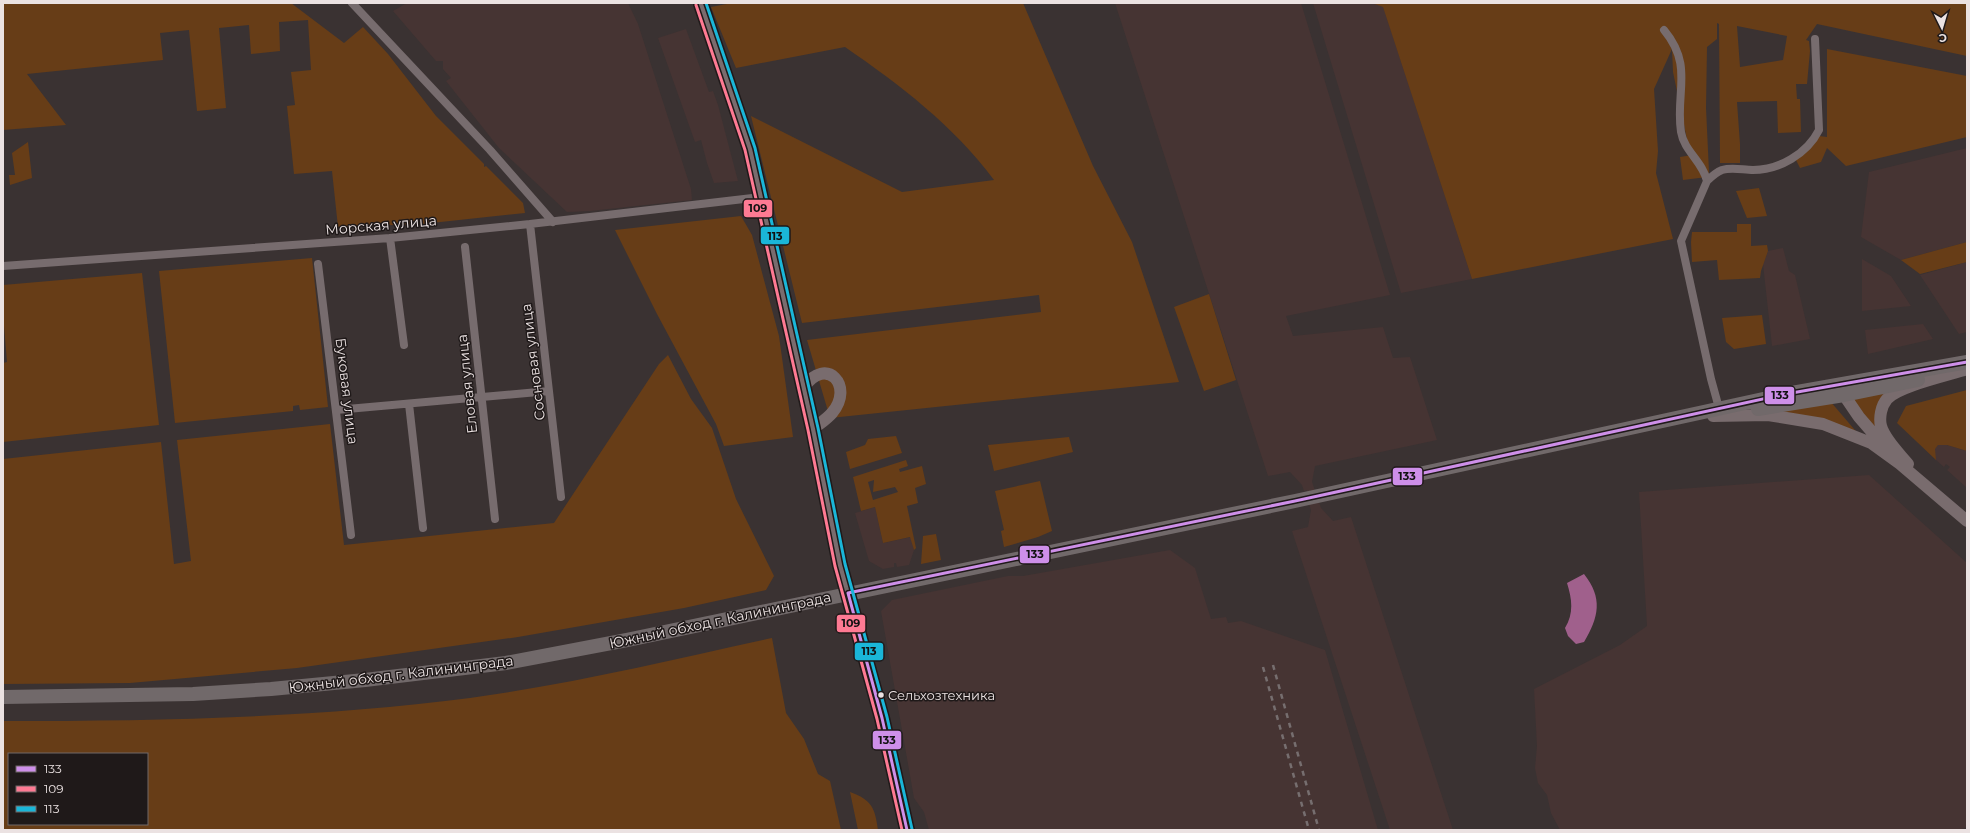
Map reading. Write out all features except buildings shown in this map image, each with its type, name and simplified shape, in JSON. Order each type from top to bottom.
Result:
[{"type":"highway","name":"Южный обход г. Калининграда","points":[[3,697],[208,693],[271,689],[506,663],[626,640],[1294,501],[1638,426],[1716,412],[1830,386],[1967,362]]},
{"type":"highway","points":[[1716,412],[1844,395],[1967,369]]},
{"type":"main road","points":[[701,3],[750,150],[804,387],[840,566],[882,718],[908,830]]},
{"type":"main road","points":[[1928,488],[1892,444],[1881,426],[1881,412],[1887,399],[1898,392],[1967,369]]},
{"type":"main road","points":[[804,387],[814,375],[824,373],[832,375],[841,385],[841,393],[838,404],[832,414],[813,429]]},
{"type":"main road","points":[[1864,380],[1844,395],[1842,407],[1871,443]]},
{"type":"main road","points":[[1830,386],[1844,395],[1859,417],[1900,464]]},
{"type":"main road","points":[[1716,412],[1768,415],[1823,424],[1871,443],[1900,464],[1967,521]]},
{"type":"street","points":[[352,3],[490,150],[553,222]]},
{"type":"street","points":[[1664,30],[1675,42],[1680,58],[1683,82],[1681,133],[1687,149],[1705,172],[1707,180]]},
{"type":"street","points":[[1716,412],[1711,379],[1682,241],[1707,180],[1720,170],[1730,168],[1769,169],[1784,164],[1815,138],[1819,130],[1815,39]]},
{"type":"street","name":"Морская улица","points":[[3,266],[390,238],[553,222],[761,197]]},
{"type":"street","name":"Сосновая улица","points":[[530,224],[561,497]]},
{"type":"street","points":[[390,238],[404,345]]},
{"type":"street","name":"Еловая улица","points":[[465,247],[495,519]]},
{"type":"street","name":"Буковая улица","points":[[318,264],[351,535]]},
{"type":"street","points":[[336,410],[549,391]]},
{"type":"street","points":[[409,404],[423,528]]},
{"type":"shaded area","points":[[3,3],[291,3],[344,43],[363,27],[388,54],[436,116],[484,164],[484,167],[486,166],[523,203],[525,213],[422,224],[338,227],[332,171],[294,174],[287,106],[295,105],[291,72],[311,70],[308,20],[279,22],[280,51],[251,54],[249,25],[219,28],[226,108],[197,111],[189,30],[160,33],[163,60],[27,74],[66,125],[3,130]]},
{"type":"shaded area","points":[[407,3],[628,3],[638,24],[691,189],[692,200],[590,211],[567,212],[499,148],[446,81],[451,78],[443,69],[443,61],[436,61],[393,11]]},
{"type":"shaded area","points":[[732,3],[1023,3],[1093,166],[1132,242],[1179,382],[830,418],[807,340],[1041,312],[1039,295],[802,323],[751,116],[902,192],[994,180],[961,141],[925,107],[886,76],[845,47],[736,68],[711,7]]},
{"type":"shaded area","points":[[1115,3],[1301,3],[1390,295],[1286,316],[1293,336],[1383,327],[1393,358],[1410,357],[1437,440],[1315,466],[1312,482],[1321,508],[1333,521],[1351,517],[1453,830],[1390,830],[1292,531],[1308,527],[1311,510],[1309,504],[1312,503],[1307,490],[1304,491],[1302,485],[1290,472],[1268,476]]},
{"type":"shaded area","points":[[1313,3],[1372,3],[1383,6],[1472,279],[1401,293]]},
{"type":"shaded area","points":[[1372,3],[1967,3],[1967,56],[1817,24],[1806,40],[1809,41],[1810,51],[1807,84],[1796,84],[1797,99],[1800,99],[1801,132],[1778,133],[1777,101],[1737,102],[1740,163],[1720,163],[1719,24],[1717,23],[1717,39],[1707,47],[1706,108],[1709,172],[1707,177],[1683,180],[1680,157],[1692,155],[1689,149],[1673,72],[1672,49],[1654,89],[1658,151],[1656,173],[1673,239],[1472,279],[1383,7]],"holes":[[[1737,26],[1787,36],[1783,60],[1740,67]]]},
{"type":"shaded area","points":[[686,29],[709,92],[713,91],[718,105],[738,181],[714,183],[701,140],[695,142],[658,38]]},
{"type":"shaded area","points":[[1827,49],[1967,76],[1967,137],[1846,166],[1827,148],[1821,162],[1800,168],[1796,160],[1819,136],[1827,137]]},
{"type":"shaded area","points":[[28,142],[32,178],[10,185],[9,175],[15,175],[12,153]]},
{"type":"shaded area","points":[[1967,148],[1967,242],[1901,260],[1861,237],[1869,172]]},
{"type":"shaded area","points":[[1759,188],[1767,216],[1747,218],[1736,191]]},
{"type":"shaded area","points":[[741,216],[752,235],[779,336],[793,437],[724,446],[716,424],[657,314],[615,230]]},
{"type":"shaded area","points":[[1737,224],[1751,224],[1751,246],[1767,245],[1768,251],[1760,278],[1719,280],[1717,260],[1692,262],[1692,232],[1737,232]]},
{"type":"shaded area","points":[[1967,242],[1967,262],[1920,274],[1901,260]]},
{"type":"shaded area","points":[[1783,248],[1789,271],[1795,275],[1810,339],[1772,346],[1763,264],[1768,251]]},
{"type":"shaded area","points":[[312,258],[328,407],[300,410],[299,405],[293,406],[293,411],[175,423],[159,271]]},
{"type":"shaded area","points":[[1862,259],[1891,276],[1911,306],[1862,311]]},
{"type":"shaded area","points":[[1967,262],[1967,332],[1959,334],[1920,275]]},
{"type":"shaded area","points":[[142,273],[159,425],[3,442],[3,363],[7,362],[3,314],[3,285]]},
{"type":"shaded area","points":[[1209,294],[1236,380],[1204,391],[1174,307]]},
{"type":"shaded area","points":[[1762,315],[1766,344],[1734,349],[1726,342],[1722,318]]},
{"type":"shaded area","points":[[1923,324],[1933,339],[1868,354],[1865,330]]},
{"type":"shaded area","points":[[668,355],[691,399],[712,428],[736,499],[774,576],[766,590],[684,608],[518,637],[297,668],[130,683],[3,684],[3,459],[161,442],[174,564],[191,561],[177,440],[330,424],[344,545],[554,523],[659,364]]},
{"type":"shaded area","points":[[1893,389],[1880,437],[1849,397]]},
{"type":"shaded area","points":[[1967,390],[1967,451],[1947,445],[1938,445],[1935,449],[1936,460],[1897,423],[1906,406]]},
{"type":"shaded area","points":[[1830,401],[1860,436],[1762,412]]},
{"type":"shaded area","points":[[896,436],[902,453],[850,469],[846,452],[865,445],[868,439]]},
{"type":"shaded area","points":[[1069,437],[1073,452],[994,471],[988,445]]},
{"type":"shaded area","points":[[1938,445],[1947,445],[1967,451],[1967,488],[1947,470],[1950,467],[1946,464],[1944,467],[1936,460],[1934,455],[1935,448]]},
{"type":"shaded area","points":[[906,460],[908,466],[899,469],[900,472],[922,466],[926,484],[915,488],[918,503],[907,506],[916,548],[914,550],[910,537],[883,543],[875,507],[861,511],[853,477]],"holes":[[[874,480],[873,492],[895,487],[898,492],[873,500],[868,482]]]},
{"type":"shaded area","points":[[1869,475],[1967,563],[1967,827],[1960,830],[1560,830],[1551,813],[1547,795],[1538,783],[1535,768],[1537,746],[1534,689],[1620,645],[1647,626],[1639,492]]},
{"type":"shaded area","points":[[1040,481],[1052,531],[1038,537],[1004,547],[1001,531],[1004,530],[995,491]]},
{"type":"shaded area","points":[[875,507],[883,543],[911,537],[914,550],[909,565],[897,567],[896,563],[894,563],[894,567],[883,569],[869,561],[855,513]]},
{"type":"shaded area","points":[[936,534],[941,560],[921,564],[923,536]]},
{"type":"shaded area","points":[[1170,550],[1195,568],[1211,619],[1226,617],[1228,623],[1241,621],[1325,650],[1378,830],[929,830],[924,812],[914,798],[881,611],[892,600],[1008,576],[1023,576]]},
{"type":"shaded area","points":[[1584,574],[1594,591],[1597,608],[1593,624],[1584,642],[1576,644],[1568,636],[1565,628],[1571,611],[1570,595],[1567,583]]},
{"type":"shaded area","points":[[772,638],[786,713],[804,739],[818,774],[830,781],[841,830],[3,830],[3,721],[178,719],[354,710],[470,698],[546,686]]},
{"type":"shaded area","points":[[850,792],[863,798],[874,810],[878,830],[858,830]]},
{"type":"railway","points":[[1273,665],[1319,830]]},
{"type":"railway","points":[[1263,667],[1309,830]]},
{"type":"transit line","name":"113","points":[[706,3],[755,148],[818,428],[845,564],[887,717],[912,829]]},
{"type":"transit line","name":"109","points":[[696,5],[745,150],[808,430],[835,566],[877,719],[902,830]]},
{"type":"transit line","name":"133","points":[[848,593],[1295,501],[1786,394],[1967,362]]},
{"type":"transit line","name":"133","points":[[848,593],[882,718],[907,830]]},
{"type":"place","name":"Сельхозтехника","points":[[881,695]]}]
